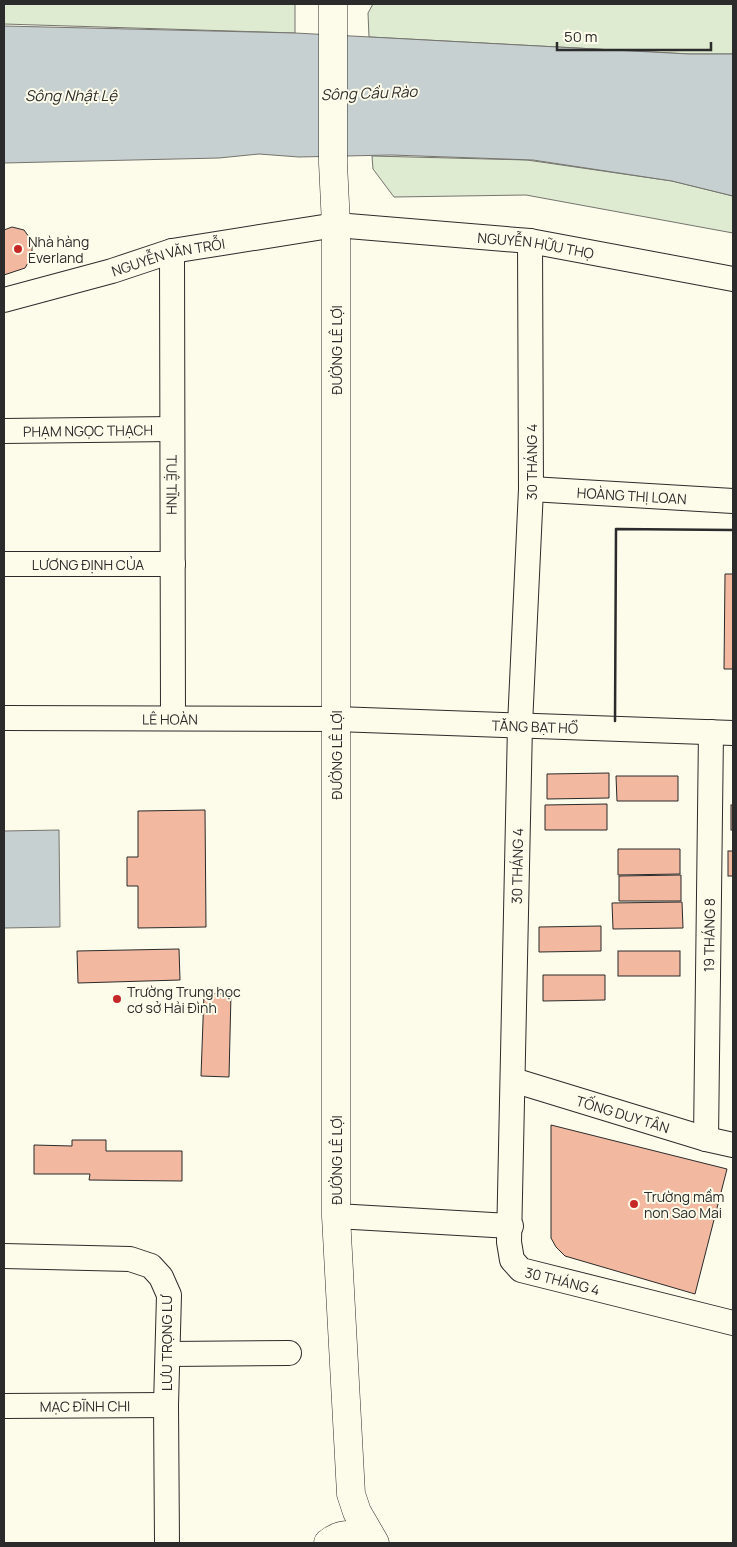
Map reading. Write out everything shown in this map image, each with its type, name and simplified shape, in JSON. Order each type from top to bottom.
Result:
[{"type":"main road","name":"ĐƯỜNG LÊ LỢI","points":[[333,10],[333,163],[336,225],[336,1216],[351,1494],[357,1512],[374,1543]]},
{"type":"main road","name":"ĐƯỜNG LÊ LỢI","points":[[331,1541],[347,1512],[351,1494]]},
{"type":"main road","points":[[331,1541],[343,1535],[354,1535],[365,1537],[374,1543]]},
{"type":"street","name":"NGUYỄN HỮU THỌ","points":[[336,225],[530,241],[733,279]]},
{"type":"street","name":"NGUYỄN VĂN TRỖI","points":[[4,300],[112,271],[172,251],[336,225]]},
{"type":"street","name":"30 THÁNG 4","points":[[530,241],[531,489],[520,725],[510,1226],[512,1260],[521,1270],[733,1323]]},
{"type":"street","name":"TUỆ TĨNH","points":[[172,251],[172,718]]},
{"type":"street","name":"PHẠM NGỌC THẠCH","points":[[4,431],[172,429]]},
{"type":"street","name":"HOÀNG THỊ LOAN","points":[[531,489],[733,501]]},
{"type":"street","name":"LƯƠNG ĐỊNH CỦA","points":[[4,564],[173,564]]},
{"type":"street","name":"LÊ HOÀN","points":[[4,718],[336,718]]},
{"type":"street","name":"TĂNG BẠT HỔ","points":[[336,718],[722,733]]},
{"type":"street","name":"19 THÁNG 8","points":[[706,1139],[722,733]]},
{"type":"street","name":"TỐNG DUY TÂN","points":[[513,1080],[706,1139],[733,1145]]},
{"type":"street","points":[[336,1216],[510,1226]]},
{"type":"street","name":"LƯU TRỌNG LƯ","points":[[4,1256],[130,1259],[151,1266],[161,1277],[168,1295],[166,1405],[167,1543]]},
{"type":"street","points":[[168,1354],[289,1353]]},
{"type":"street","name":"MẠC ĐĨNH CHI","points":[[4,1406],[166,1405]]},
{"type":"green space","points":[[4,4],[295,4],[295,33],[4,24]]},
{"type":"green space","points":[[373,4],[733,4],[733,54],[689,54],[369,37],[368,13]]},
{"type":"green space","points":[[372,156],[527,160],[672,181],[733,196],[733,233],[526,195],[394,197],[373,169]]},
{"type":"water","points":[[4,26],[295,33],[689,54],[733,54],[733,196],[672,181],[533,160],[391,155],[299,157],[259,154],[219,158],[4,163]]},
{"type":"water","points":[[59,830],[60,927],[4,928],[4,831]]},
{"type":"building","name":"Nhà hàng Everland","points":[[12,227],[24,230],[32,241],[32,256],[25,268],[4,275],[4,230]]},
{"type":"building","points":[[725,574],[733,574],[733,669],[724,669]]},
{"type":"building","points":[[609,773],[609,798],[547,799],[547,774]]},
{"type":"building","points":[[616,776],[678,776],[678,801],[617,801]]},
{"type":"building","points":[[607,804],[607,830],[545,830],[545,805]]},
{"type":"building","points":[[731,805],[733,805],[733,830],[731,830]]},
{"type":"building","points":[[205,810],[206,927],[138,928],[138,886],[127,886],[127,857],[138,857],[138,811]]},
{"type":"building","points":[[618,849],[680,849],[680,874],[618,875]]},
{"type":"building","points":[[728,851],[733,851],[733,876],[728,876]]},
{"type":"building","points":[[681,875],[681,901],[619,901],[619,876]]},
{"type":"building","points":[[682,902],[683,928],[613,929],[612,903]]},
{"type":"building","points":[[601,926],[601,951],[539,952],[539,927]]},
{"type":"building","points":[[179,949],[180,980],[78,983],[77,951]]},
{"type":"building","points":[[618,951],[680,951],[680,976],[618,976]]},
{"type":"building","points":[[543,975],[605,975],[605,1000],[543,1001]]},
{"type":"building","points":[[204,993],[231,994],[229,1077],[201,1076]]},
{"type":"building","name":"Trường mầm non Sao Mai","points":[[551,1125],[727,1169],[695,1294],[565,1256],[556,1247],[551,1238]]},
{"type":"building","points":[[72,1140],[106,1140],[106,1151],[182,1151],[182,1181],[89,1180],[90,1174],[34,1174],[34,1145],[72,1146]]},
{"type":"wall","points":[[615,721],[616,529],[733,530]]},
{"type":"place","name":"Nhà hàng Everland","points":[[18,249]]},
{"type":"place","name":"Trường Trung học cơ sở Hải Đình","points":[[117,999]]},
{"type":"place","name":"Trường mầm non Sao Mai","points":[[634,1204]]},
{"type":"water label","name":"Sông Cầu Rào","points":[[369,93]]},
{"type":"water label","name":"Sông Nhật Lệ","points":[[71,95]]}]
